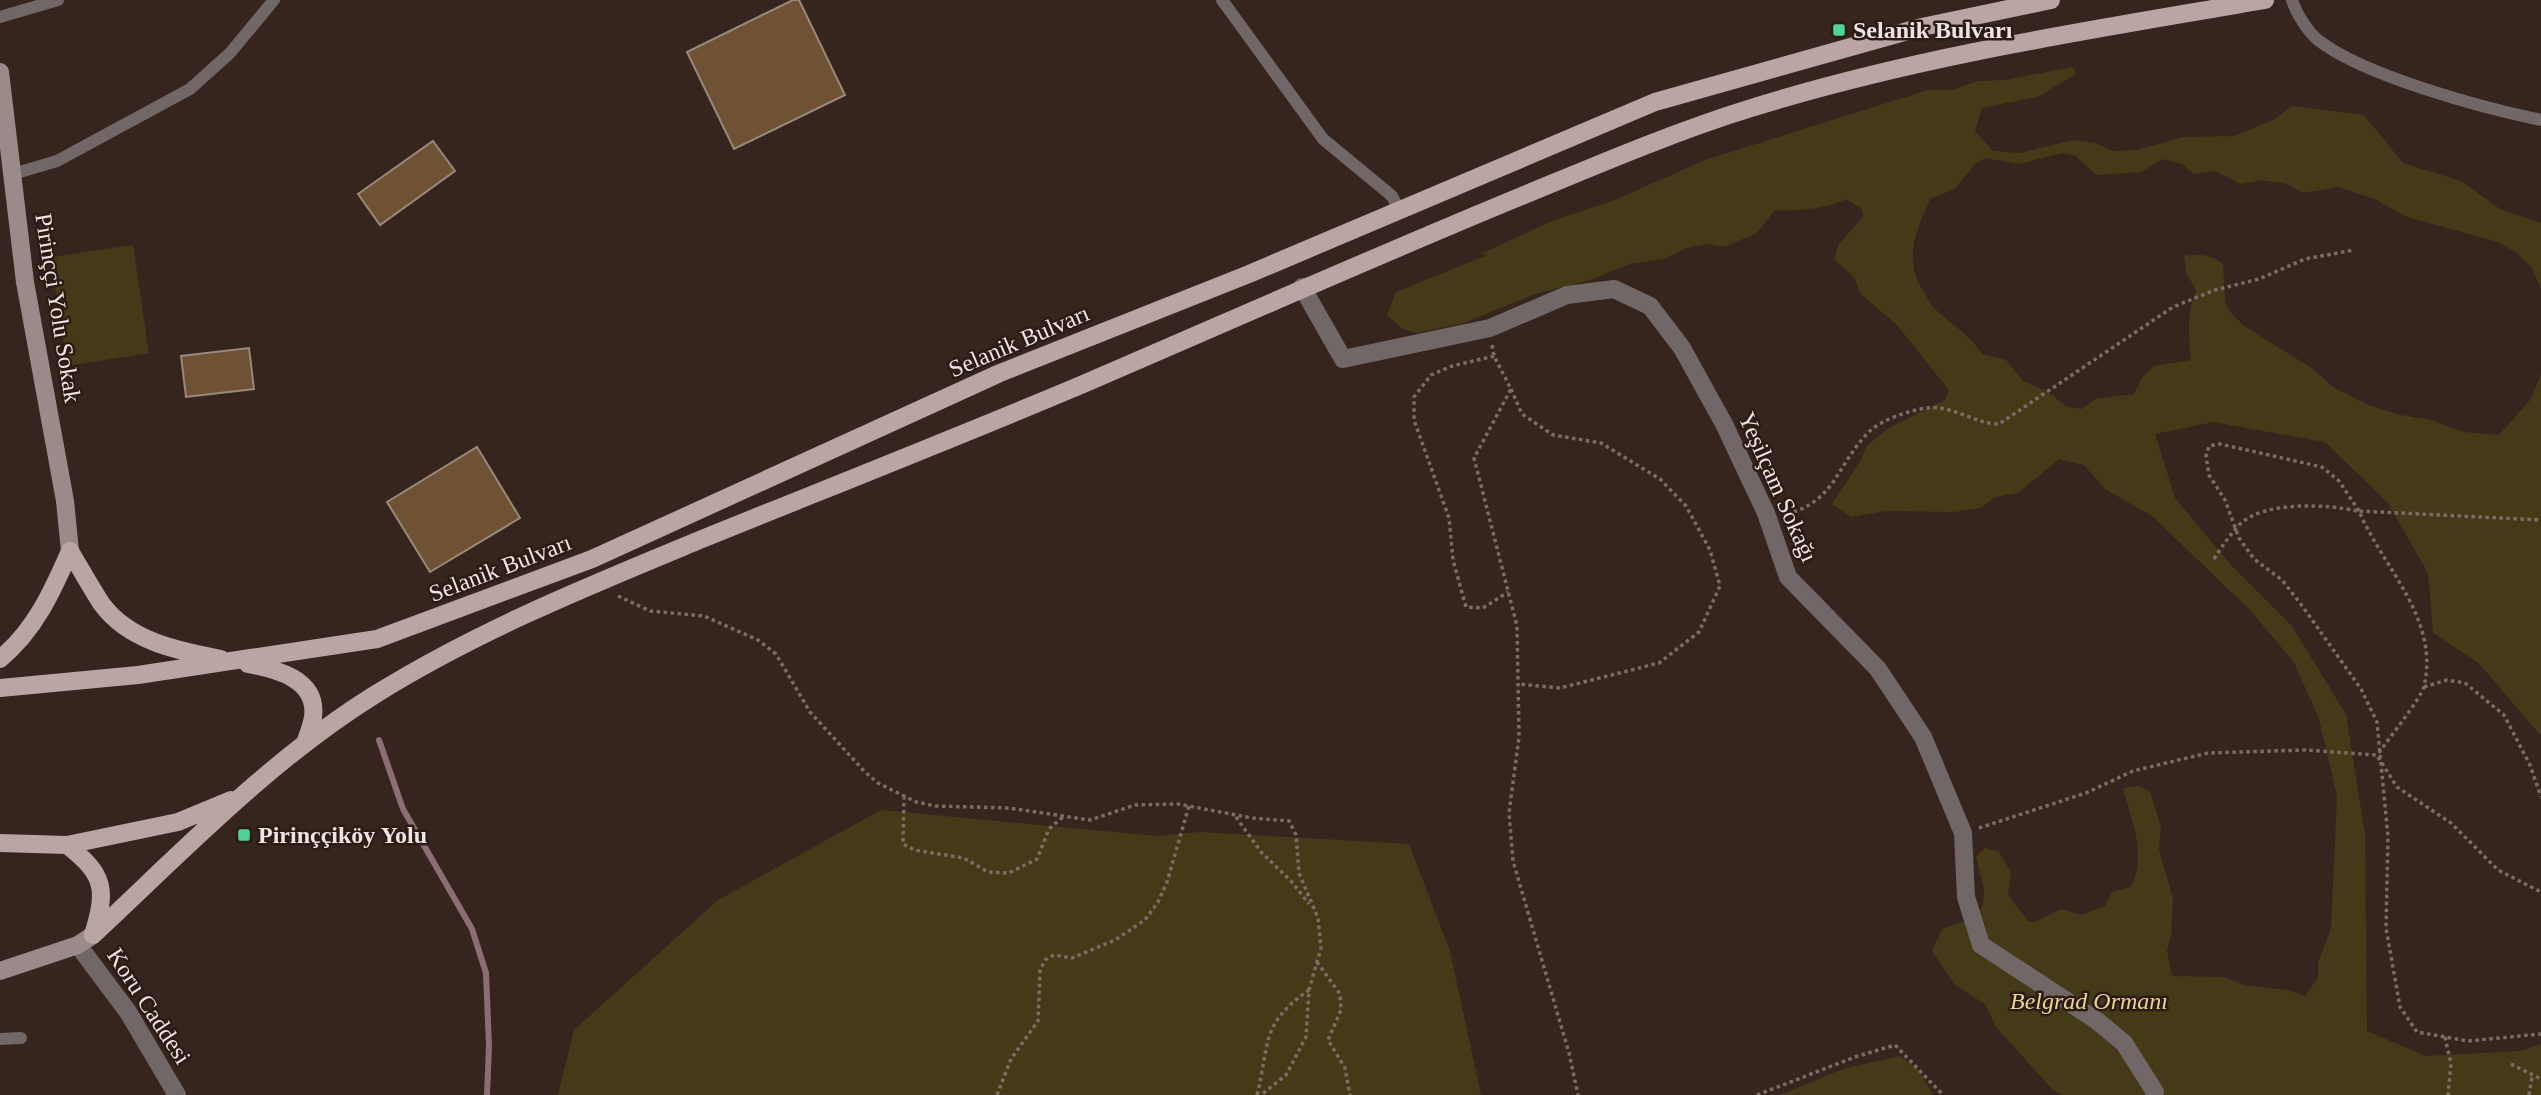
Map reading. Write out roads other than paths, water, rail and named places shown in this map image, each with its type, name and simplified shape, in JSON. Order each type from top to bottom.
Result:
[{"type":"main road","name":"Selanik Bulvarı","points":[[0,688],[138,676],[377,639],[592,559],[1000,373],[1655,102],[1922,27],[2051,0]]},
{"type":"main road","name":"Selanik Bulvarı","points":[[86,940],[305,743],[373,696],[426,665],[489,631],[595,583],[1080,385],[1302,287],[1612,158],[1744,110],[1859,76],[1992,47],[2265,0]]},
{"type":"main road","name":"Pirinççi Yolu Sokak","points":[[0,72],[25,282],[65,501],[70,551]]},
{"type":"main road","points":[[0,659],[21,642],[48,601],[70,551]]},
{"type":"main road","points":[[70,551],[103,605],[132,631],[171,650],[284,671],[307,690],[314,715],[305,743]]},
{"type":"main road","points":[[0,843],[67,845],[178,822],[243,796]]},
{"type":"main road","points":[[0,971],[86,940],[100,911],[101,888],[91,864],[67,845]]},
{"type":"street","name":"Yeşilçam Sokağı","points":[[1302,287],[1343,359],[1490,328],[1567,295],[1614,289],[1650,306],[1682,348],[1724,424],[1768,519],[1788,576],[1878,669],[1923,737],[1963,834],[1966,897],[1981,945],[2096,1020],[2124,1043],[2155,1092],[2154,1095]]},
{"type":"street","name":"Koru Caddesi","points":[[86,940],[177,1095]]},
{"type":"lane","points":[[0,17],[58,0]]},
{"type":"lane","points":[[13,174],[57,161],[190,89],[230,53],[274,0]]},
{"type":"lane","points":[[1222,0],[1323,139],[1392,196],[1399,210]]},
{"type":"lane","points":[[2292,0],[2317,39],[2350,59],[2413,84],[2541,120]]},
{"type":"lane","points":[[0,1039],[21,1038]]},
{"type":"waterway","points":[[379,740],[403,809],[472,929],[486,973],[489,1046],[487,1095]]},
{"type":"place","name":"Selanik Bulvarı","points":[[1839,30]]},
{"type":"place","name":"Pirinççiköy Yolu","points":[[244,835]]},
{"type":"park label","name":"Belgrad Ormanı","points":[[2089,1001]]}]
